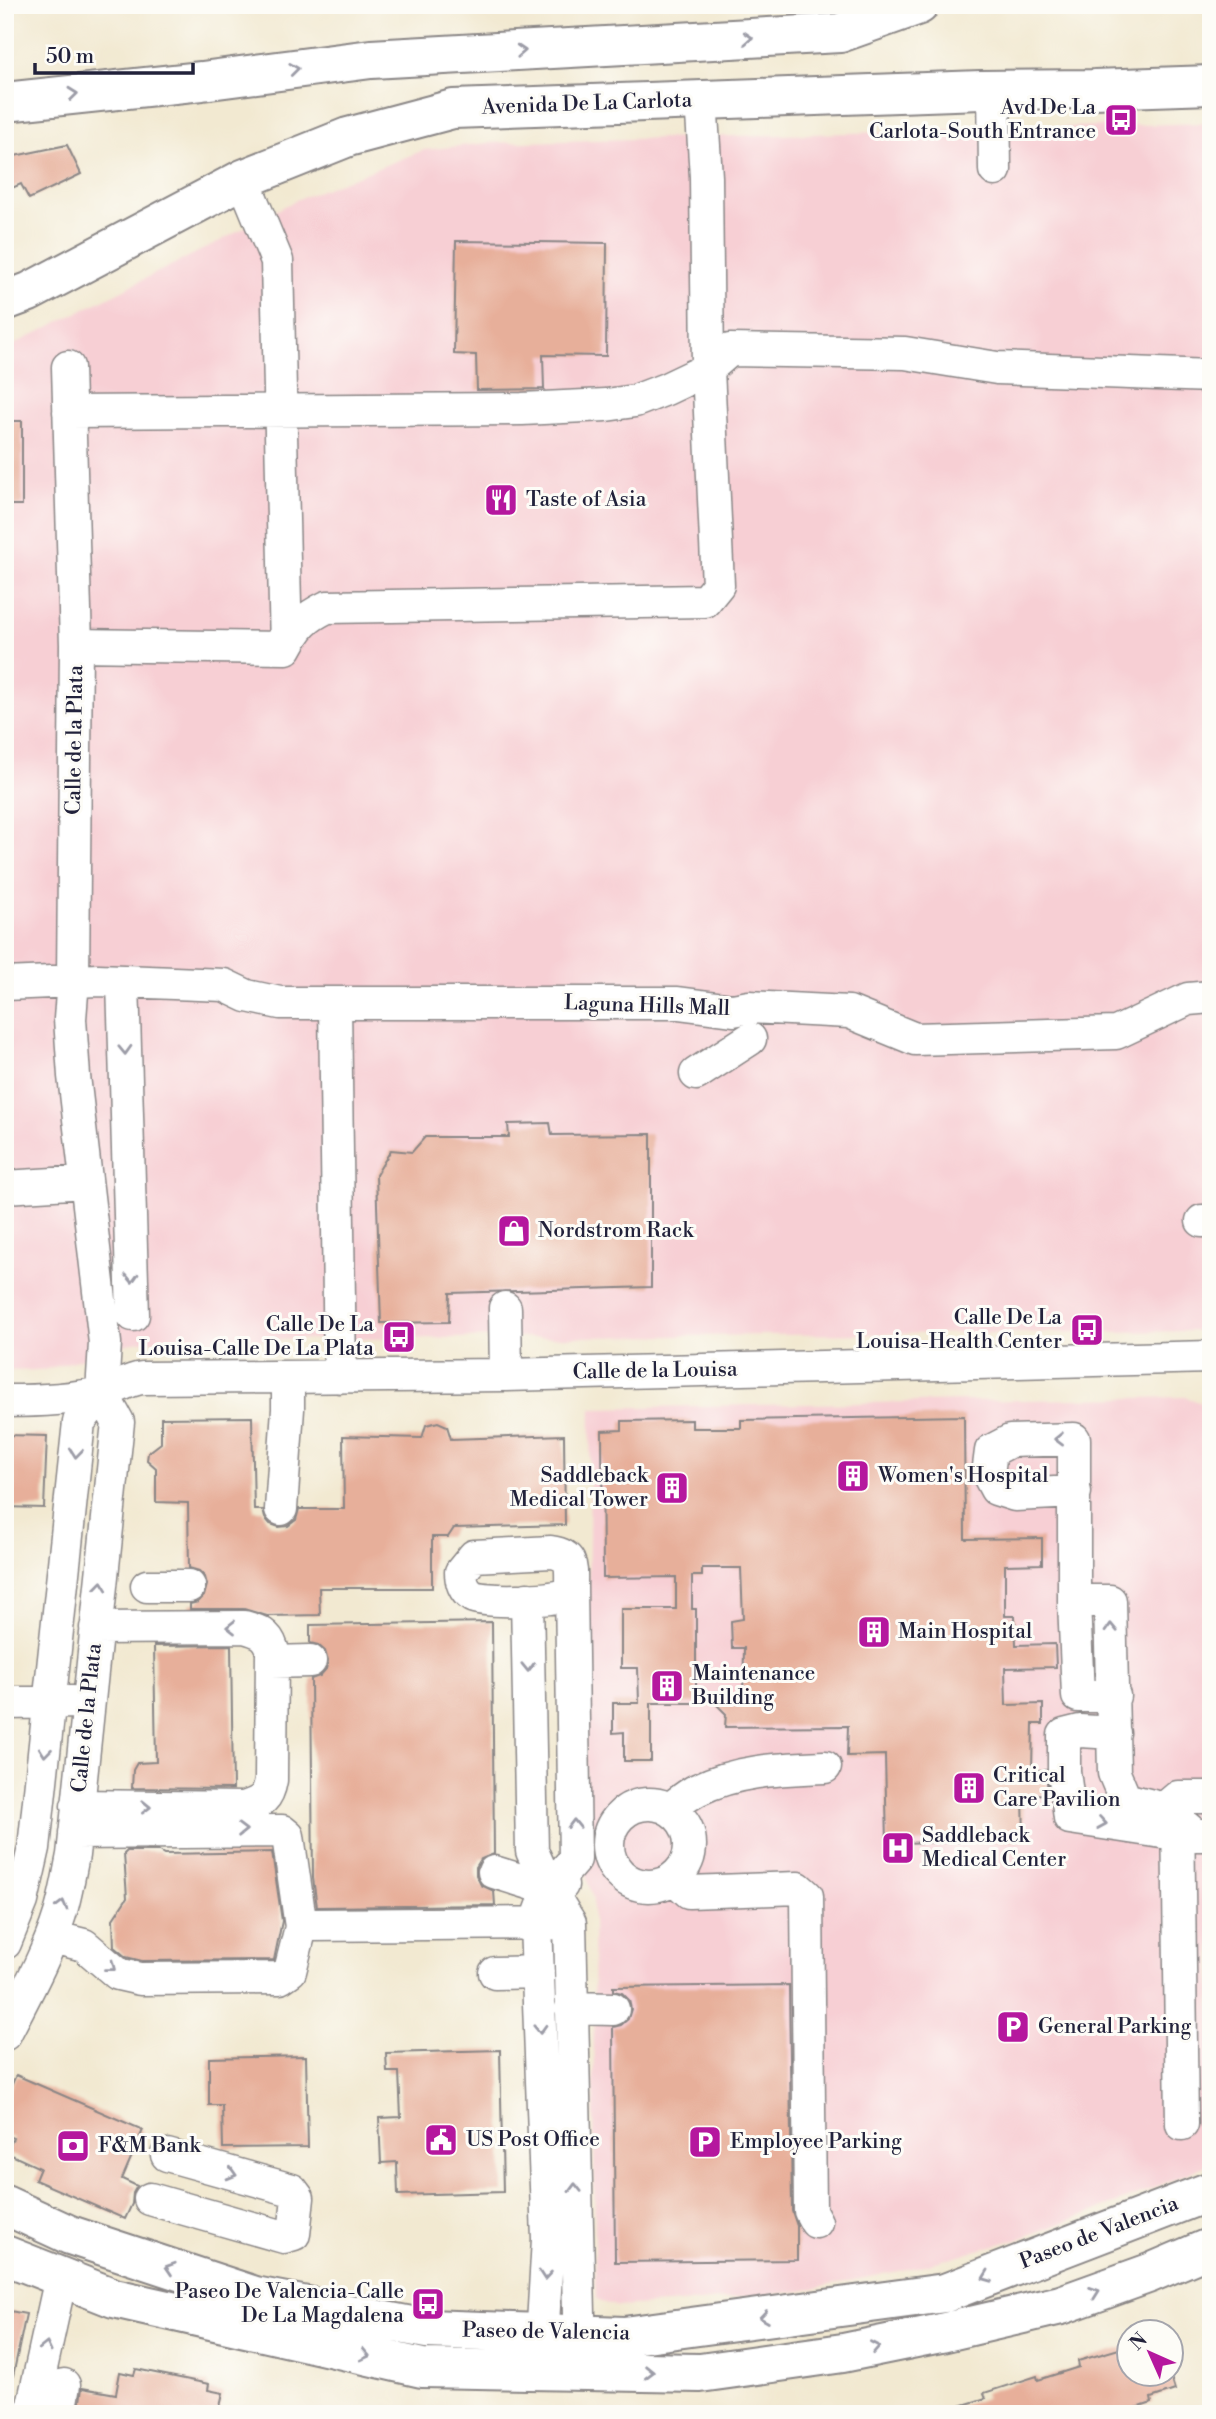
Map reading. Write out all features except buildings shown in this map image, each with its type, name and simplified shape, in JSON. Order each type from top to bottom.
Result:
[{"type":"main road","points":[[5,102],[372,59],[840,33],[919,5]]},
{"type":"main road","name":"Avenida De La Carlota","points":[[5,301],[29,292],[243,179],[348,136],[453,109],[701,99],[1211,85]]},
{"type":"main road","name":"Paseo de Valencia","points":[[580,2352],[624,2336],[945,2292],[1211,2191]]},
{"type":"main road","name":"Paseo de Valencia","points":[[5,2206],[71,2235],[255,2296],[540,2351],[580,2352],[700,2373],[843,2353],[1061,2305],[1150,2273],[1211,2247]]},
{"type":"main road","name":"Paseo de Valencia","points":[[5,2255],[114,2298],[422,2368],[540,2351]]},
{"type":"street","points":[[994,90],[995,170]]},
{"type":"street","points":[[286,648],[299,625],[309,616],[327,607],[705,601],[718,586],[708,369],[706,177],[701,99]]},
{"type":"street","points":[[243,179],[277,261],[286,648]]},
{"type":"street","points":[[69,412],[522,409],[606,405],[635,401],[666,389],[708,369],[730,350],[905,353],[997,368],[1211,376]]},
{"type":"street","points":[[68,367],[76,645]]},
{"type":"street","name":"Calle de la Plata","points":[[9,2018],[33,1980],[52,1937],[68,1885],[91,1702],[96,1628],[118,1422],[102,1393],[105,1343],[74,1076],[70,1019],[73,980],[76,645],[286,648]]},
{"type":"street","name":"Laguna Hills Mall","points":[[5,984],[73,980],[224,985],[247,996],[280,1003],[678,1003],[733,1010],[749,1007],[849,1013],[915,1039],[1116,1033],[1188,999],[1211,998]]},
{"type":"street","points":[[123,982],[133,1315]]},
{"type":"street","points":[[335,1003],[340,1377]]},
{"type":"street","points":[[696,1074],[750,1040]]},
{"type":"street","points":[[5,1186],[86,1182]]},
{"type":"street","points":[[505,1308],[506,1375]]},
{"type":"street","name":"Calle de la Louisa","points":[[102,1393],[135,1379],[506,1375],[1211,1357]]},
{"type":"street","points":[[281,1510],[288,1377]]},
{"type":"street","points":[[5,1401],[42,1401],[102,1393]]},
{"type":"street","name":"Calle de la Plata","points":[[5,1944],[22,1901],[34,1848],[79,1422],[102,1393]]},
{"type":"street","points":[[1074,1492],[1074,1601],[1110,1601],[1114,1773],[1125,1799],[1173,1810],[1211,1797]]},
{"type":"street","points":[[514,1882],[575,1859],[571,1587],[569,1561],[558,1553],[474,1556],[463,1567],[463,1585],[473,1597],[483,1599],[558,1597],[565,1595],[571,1587]]},
{"type":"street","points":[[147,1586],[189,1586]]},
{"type":"street","points":[[514,1882],[532,1851],[527,1599]]},
{"type":"street","points":[[76,1820],[244,1808],[260,1803],[268,1796],[271,1780],[272,1655],[269,1639],[260,1631],[244,1627],[96,1628]]},
{"type":"street","points":[[272,1655],[310,1652]]},
{"type":"street","points":[[5,1703],[91,1702]]},
{"type":"street","points":[[1114,1733],[1080,1731],[1064,1735],[1064,1771],[1070,1818],[1161,1832],[1173,1810]]},
{"type":"street","points":[[670,1809],[696,1791],[730,1777],[761,1770],[825,1767]]},
{"type":"street","points":[[643,1804],[657,1804],[670,1809],[684,1823],[690,1844],[683,1869],[661,1885],[648,1887],[627,1880],[612,1866],[607,1853],[611,1826],[619,1815],[643,1804]]},
{"type":"street","points":[[1173,1810],[1195,1835],[1211,1835]]},
{"type":"street","points":[[1173,1810],[1182,2124]]},
{"type":"street","points":[[52,1937],[84,1945],[118,1974],[140,1979],[280,1978],[290,1971],[301,1927],[288,1836],[282,1831],[76,1820]]},
{"type":"street","points":[[514,1882],[612,1866]]},
{"type":"street","points":[[674,1878],[689,1892],[798,1888],[807,1896],[810,2211],[816,2222]]},
{"type":"street","points":[[514,1882],[569,1923]]},
{"type":"street","points":[[514,1882],[536,1924],[548,2239],[540,2351]]},
{"type":"street","points":[[301,1927],[569,1923]]},
{"type":"street","points":[[569,1923],[580,2352]]},
{"type":"street","points":[[495,1973],[538,1972]]},
{"type":"street","points":[[571,2017],[613,2017]]},
{"type":"street","points":[[150,2199],[284,2237],[294,2234],[298,2198],[292,2190],[167,2155]]},
{"type":"street","points":[[31,2414],[61,2277]]},
{"type":"shaded area","points":[[1211,123],[1211,1331],[138,1341],[44,1370],[5,1371],[5,349],[296,200],[424,150],[488,143]]},
{"type":"shaded area","name":"Saddleback Medical Center","points":[[1186,1397],[1204,1404],[1209,1419],[1211,2163],[1136,2196],[1024,2237],[917,2267],[802,2291],[618,2307],[602,2302],[596,2298],[595,2283],[593,1900],[584,1867],[591,1408]]},
{"type":"place","name":"Avd De La Carlota-South Entrance","points":[[1121,120]]},
{"type":"place","name":"Taste of Asia","points":[[501,500]]},
{"type":"place","name":"Nordstrom Rack","points":[[514,1231]]},
{"type":"place","name":"Calle De La Louisa-Health Center","points":[[1087,1330]]},
{"type":"place","name":"Calle De La Louisa-Calle De La Plata","points":[[399,1337]]},
{"type":"place","name":"Women's Hospital","points":[[853,1476]]},
{"type":"place","name":"Saddleback Medical Tower","points":[[672,1488]]},
{"type":"place","name":"Main Hospital","points":[[874,1632]]},
{"type":"place","name":"Maintenance Building","points":[[667,1686]]},
{"type":"place","name":"Critical Care Pavilion","points":[[969,1788]]},
{"type":"place","name":"Saddleback Medical Center","points":[[898,1848]]},
{"type":"place","name":"General Parking","points":[[1013,2027]]},
{"type":"place","name":"US Post Office","points":[[441,2140]]},
{"type":"place","name":"Employee Parking","points":[[705,2142]]},
{"type":"place","name":"F&M Bank","points":[[73,2146]]},
{"type":"place","name":"Paseo De Valencia-Calle De La Magdalena","points":[[428,2304]]}]
